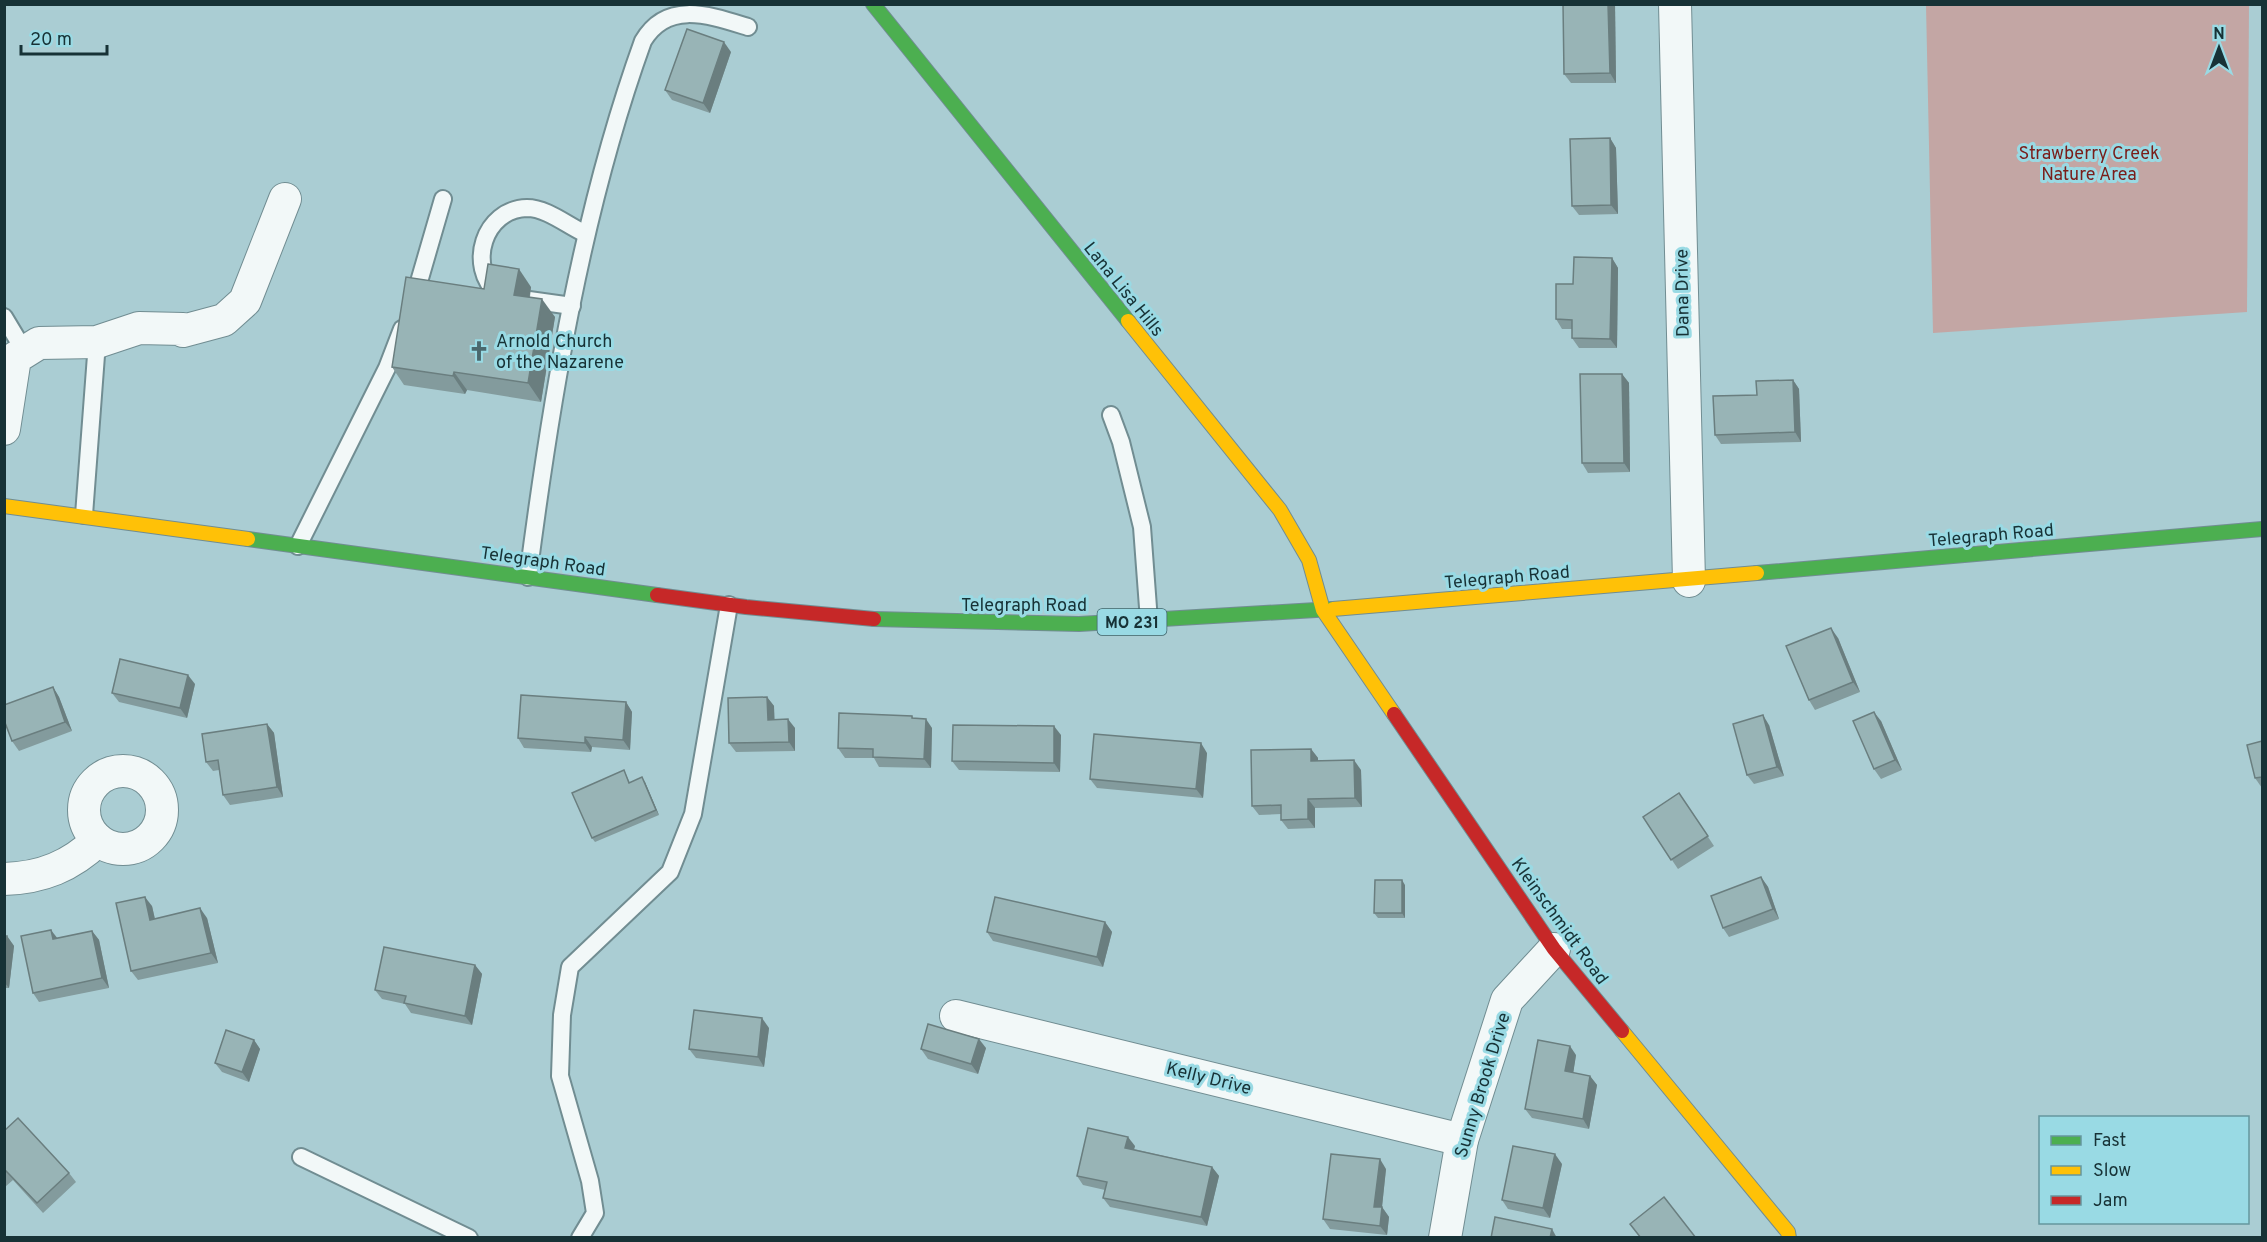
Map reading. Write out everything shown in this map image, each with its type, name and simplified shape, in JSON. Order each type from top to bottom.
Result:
[{"type":"main road","name":"Lana Lisa Hills","points":[[873,4],[1280,510],[1309,560],[1323,610]]},
{"type":"main road","name":"Telegraph Road","points":[[4,506],[729,605],[885,620],[968,623],[1149,621],[1323,610],[2262,529]]},
{"type":"main road","name":"Kleinschmidt Road","points":[[1323,610],[1554,949],[1788,1232],[1789,1238]]},
{"type":"street","name":"Dana Drive","points":[[1675,4],[1689,580]]},
{"type":"street","points":[[4,429],[15,358],[39,343],[97,342],[139,328],[183,329],[183,331],[224,321],[244,301],[285,199]]},
{"type":"street","points":[[4,879],[27,878],[64,866],[83,854],[98,840]]},
{"type":"street","name":"Sunny Brook Drive","points":[[1445,1238],[1462,1140],[1507,1000],[1554,949]]},
{"type":"street","name":"Kelly Drive","points":[[956,1016],[1462,1140]]},
{"type":"lane","points":[[528,577],[586,234],[639,52],[648,30],[663,16],[673,11],[686,11],[748,27]]},
{"type":"lane","points":[[298,546],[387,368],[423,277],[443,199]]},
{"type":"lane","points":[[498,295],[486,279],[481,257],[487,234],[503,215],[528,208],[545,211],[586,234]]},
{"type":"lane","points":[[529,300],[572,306]]},
{"type":"lane","points":[[4,317],[25,352]]},
{"type":"lane","points":[[84,516],[97,342]]},
{"type":"lane","points":[[1111,415],[1121,442],[1142,527],[1149,621]]},
{"type":"lane","points":[[580,1238],[595,1213],[590,1181],[560,1076],[562,1015],[570,967],[670,872],[693,814],[729,605]]},
{"type":"lane","points":[[301,1157],[470,1238]]},
{"type":"green space","name":"Strawberry Creek Nature Area","points":[[1926,5],[2249,5],[2247,312],[1933,333]]},
{"type":"building","points":[[1563,4],[1608,4],[1610,73],[1564,74]]},
{"type":"building","points":[[687,29],[724,42],[703,103],[665,90]]},
{"type":"building","points":[[1610,138],[1611,205],[1572,206],[1570,139]]},
{"type":"building","points":[[1574,257],[1612,258],[1610,339],[1572,338],[1572,320],[1556,319],[1556,284],[1573,284]]},
{"type":"building","name":"Arnold Church of the Nazarene","points":[[488,264],[519,269],[514,295],[542,299],[528,383],[454,372],[453,376],[392,367],[406,277],[484,289]]},
{"type":"building","points":[[1580,374],[1622,374],[1624,463],[1582,463]]},
{"type":"building","points":[[1793,380],[1795,432],[1715,435],[1713,396],[1757,395],[1756,381]]},
{"type":"building","points":[[1831,628],[1853,682],[1809,700],[1786,646]]},
{"type":"building","points":[[120,659],[188,675],[180,708],[112,693]]},
{"type":"building","points":[[53,687],[65,722],[12,741],[4,720],[4,705]]},
{"type":"building","points":[[521,695],[626,702],[623,740],[585,737],[585,743],[518,738]]},
{"type":"building","points":[[767,697],[768,720],[788,719],[789,742],[729,743],[728,698]]},
{"type":"building","points":[[1874,712],[1895,760],[1874,769],[1853,721]]},
{"type":"building","points":[[839,713],[912,716],[912,718],[926,719],[924,759],[873,757],[873,749],[838,748]]},
{"type":"building","points":[[1763,715],[1777,767],[1747,775],[1733,724]]},
{"type":"building","points":[[267,724],[277,787],[223,795],[218,760],[206,762],[202,734]]},
{"type":"building","points":[[953,725],[1054,726],[1054,763],[952,761]]},
{"type":"building","points":[[1094,734],[1201,743],[1196,789],[1090,779]]},
{"type":"building","points":[[2262,741],[2262,777],[2255,778],[2247,745]]},
{"type":"building","points":[[1311,749],[1311,761],[1354,760],[1355,798],[1308,799],[1308,819],[1281,820],[1281,805],[1252,806],[1251,750]]},
{"type":"building","points":[[624,770],[629,783],[642,777],[656,810],[592,838],[572,793]]},
{"type":"building","points":[[1679,793],[1708,836],[1671,860],[1643,817]]},
{"type":"building","points":[[1761,877],[1773,909],[1723,928],[1711,896]]},
{"type":"building","points":[[1375,880],[1402,880],[1402,913],[1374,913]]},
{"type":"building","points":[[145,897],[150,920],[200,908],[211,953],[131,971],[116,903]]},
{"type":"building","points":[[995,897],[1105,922],[1097,957],[987,932]]},
{"type":"building","points":[[51,930],[53,939],[92,931],[102,978],[33,993],[21,936]]},
{"type":"building","points":[[4,936],[7,936],[4,959]]},
{"type":"building","points":[[384,947],[475,965],[465,1016],[404,1003],[406,996],[375,990]]},
{"type":"building","points":[[694,1010],[762,1018],[758,1057],[689,1049]]},
{"type":"building","points":[[928,1024],[979,1039],[971,1064],[921,1049]]},
{"type":"building","points":[[226,1030],[254,1040],[242,1072],[215,1063]]},
{"type":"building","points":[[1538,1040],[1570,1046],[1565,1071],[1590,1076],[1583,1119],[1525,1109]]},
{"type":"building","points":[[18,1118],[69,1173],[37,1203],[6,1171],[4,1172],[4,1131]]},
{"type":"building","points":[[1088,1128],[1128,1137],[1125,1148],[1212,1167],[1201,1217],[1103,1198],[1107,1182],[1077,1176]]},
{"type":"building","points":[[1513,1146],[1555,1154],[1543,1208],[1502,1200]]},
{"type":"building","points":[[1331,1154],[1380,1159],[1374,1207],[1382,1207],[1380,1226],[1323,1219]]},
{"type":"building","points":[[1664,1197],[1696,1238],[1641,1238],[1630,1224]]},
{"type":"building","points":[[1495,1217],[1552,1229],[1550,1238],[1491,1238]]},
{"type":"traffic: fast","points":[[873,4],[1128,321]]},
{"type":"traffic: fast","points":[[1757,573],[2262,529]]},
{"type":"traffic: fast","points":[[248,539],[657,595]]},
{"type":"traffic: fast","points":[[874,619],[1079,624],[1333,609]]},
{"type":"traffic: slow","points":[[1128,321],[1280,510],[1309,560],[1323,610],[1394,714]]},
{"type":"traffic: slow","points":[[4,506],[248,539]]},
{"type":"traffic: slow","points":[[1333,609],[1757,573]]},
{"type":"traffic: slow","points":[[1622,1031],[1788,1232],[1789,1238]]},
{"type":"traffic: jam","points":[[657,595],[746,607],[874,619]]},
{"type":"traffic: jam","points":[[1394,714],[1554,949],[1622,1031]]},
{"type":"place","name":"Arnold Church of the Nazarene","points":[[479,351]]}]
